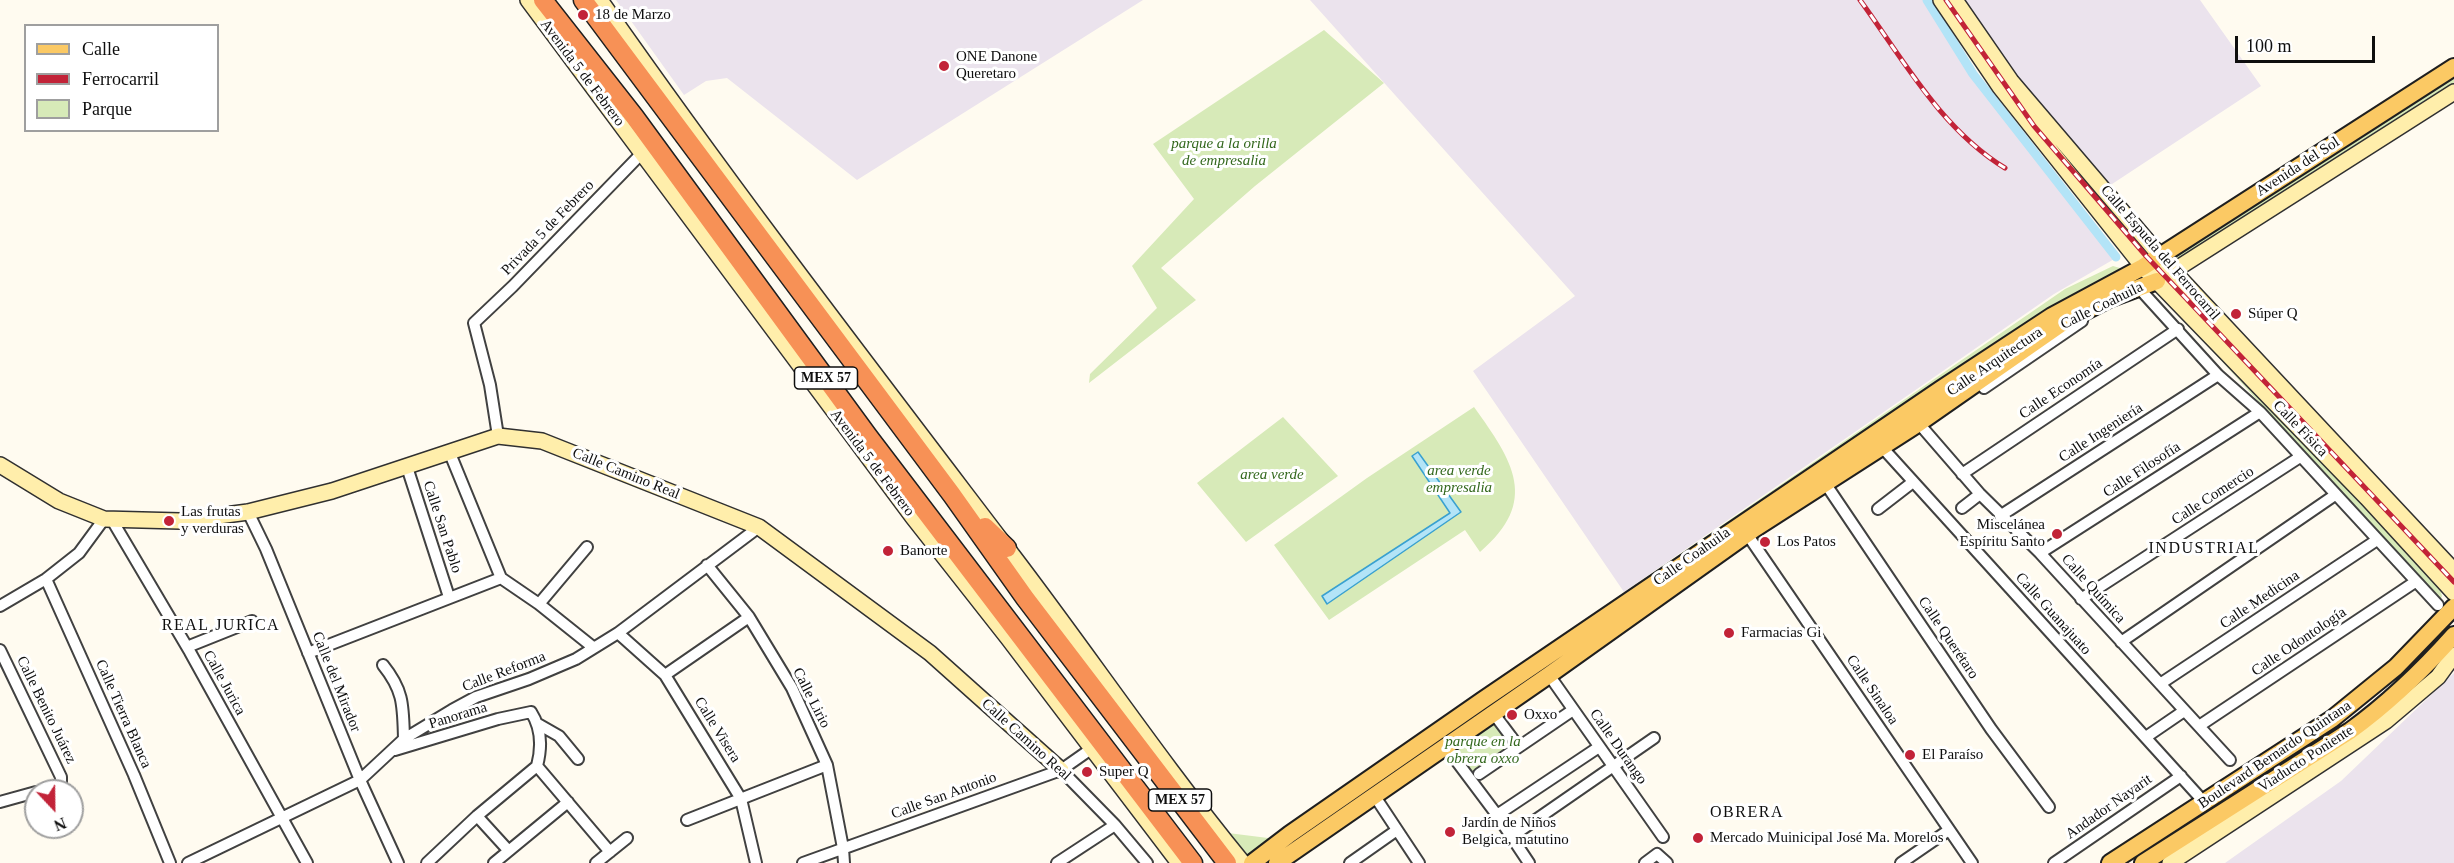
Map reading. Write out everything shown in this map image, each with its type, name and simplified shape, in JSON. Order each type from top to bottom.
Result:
[{"type":"highway","name":"Avenida 5 de Febrero","points":[[543,0],[634,116],[802,345],[1193,863]]},
{"type":"highway","name":"MEX 57","points":[[583,0],[952,495],[1025,598],[1227,863]]},
{"type":"highway","points":[[802,276],[838,343]]},
{"type":"highway","points":[[802,345],[836,414]]},
{"type":"highway","points":[[952,495],[1007,548]]},
{"type":"highway","points":[[912,516],[951,544]]},
{"type":"main road","name":"Avenida del Sol","points":[[2143,267],[2454,68]]},
{"type":"main road","name":"Calle Coahuila","points":[[1252,863],[1273,859],[1446,747],[1747,534],[1881,446],[2143,267]]},
{"type":"main road","name":"Calle Coahuila","points":[[2108,292],[2157,281]]},
{"type":"main road","name":"Calle Coahuila","points":[[1273,859],[1738,525],[1917,421]]},
{"type":"main road","name":"Boulevard Bernardo Quintana","points":[[2110,863],[2332,719],[2396,667],[2446,606]]},
{"type":"main road","name":"Viaducto Poniente","points":[[2143,863],[2215,819],[2372,715],[2417,676],[2454,635]]},
{"type":"street","name":"Avenida 5 de Febrero","points":[[528,0],[912,516],[1179,863]]},
{"type":"street","points":[[600,0],[802,276],[1214,828],[1243,863]]},
{"type":"street","name":"Calle Espuela del Ferrocarril","points":[[1941,0],[2000,87],[2143,267]]},
{"type":"street","name":"Calle Espuela del Ferrocarril","points":[[1955,0],[2011,81],[2173,271],[2454,571]]},
{"type":"street","name":"Avenida del Sol","points":[[2157,281],[2454,92]]},
{"type":"street","name":"Privada 5 de Febrero","points":[[498,436],[490,386],[474,323],[642,153]]},
{"type":"street","name":"Calle Física","points":[[2143,267],[2367,498],[2454,593]]},
{"type":"street","points":[[2138,287],[2178,329]]},
{"type":"street","name":"Calle Física","points":[[2178,329],[2218,375],[2260,412],[2415,582],[2446,606]]},
{"type":"street","name":"Calle Economía","points":[[1962,474],[2178,329]]},
{"type":"street","name":"Calle Ingeniería","points":[[2000,516],[2218,375]]},
{"type":"street","name":"Calle Filosofía","points":[[2040,553],[2260,412]]},
{"type":"street","name":"Calle Química","points":[[1917,421],[2000,516],[2040,553],[2230,760]]},
{"type":"street","name":"Calle Camino Real","points":[[0,465],[59,501],[108,519],[180,521],[248,512],[332,491],[498,436],[542,441],[759,527],[930,653],[1061,770],[1115,825],[1147,863]]},
{"type":"street","name":"Calle Guanajuato","points":[[1881,446],[2204,802]]},
{"type":"street","points":[[449,451],[501,578],[539,604],[594,648]]},
{"type":"street","name":"Calle Comercio","points":[[2081,598],[2300,457]]},
{"type":"street","name":"Calle San Pablo","points":[[406,467],[449,597]]},
{"type":"street","points":[[1878,509],[1913,482]]},
{"type":"street","name":"Calle Querétaro","points":[[1825,483],[1991,729],[2049,807]]},
{"type":"street","points":[[1962,508],[1980,494]]},
{"type":"street","points":[[2121,642],[2335,495]]},
{"type":"street","name":"Calle del Mirador","points":[[248,512],[266,549],[360,780],[398,863]]},
{"type":"street","points":[[0,606],[46,579],[79,553],[108,519]]},
{"type":"street","name":"Calle Jurica","points":[[108,519],[187,647],[307,863]]},
{"type":"street","name":"Calle Reforma","points":[[188,863],[360,780],[395,750],[404,739],[476,697],[530,679],[576,659],[618,633],[759,527]]},
{"type":"street","name":"Calle Sinaloa","points":[[1747,534],[1972,863]]},
{"type":"street","name":"Calle Medicina","points":[[2160,684],[2377,540]]},
{"type":"street","points":[[539,604],[587,547]]},
{"type":"street","name":"Calle Lirio","points":[[707,565],[748,617],[792,688],[827,765],[844,863]]},
{"type":"street","points":[[308,653],[501,578]]},
{"type":"street","name":"Calle Tierra Blanca","points":[[46,579],[134,775],[170,863]]},
{"type":"street","name":"Calle Odontología","points":[[2199,726],[2415,582]]},
{"type":"street","points":[[665,675],[748,617]]},
{"type":"street","points":[[187,647],[252,621]]},
{"type":"street","name":"Calle Visera","points":[[618,633],[665,675],[741,799],[756,863]]},
{"type":"street","name":"Calle Benito Juárez","points":[[0,650],[61,779]]},
{"type":"street","points":[[2170,863],[2386,721],[2438,676],[2454,655]]},
{"type":"street","points":[[383,665],[396,682],[403,704],[404,739]]},
{"type":"street","name":"Calle Durango","points":[[1549,675],[1663,837]]},
{"type":"street","points":[[1479,774],[1573,710]]},
{"type":"street","points":[[2146,737],[2184,711]]},
{"type":"street","name":"Panorama","points":[[395,750],[498,719],[531,712],[538,724]]},
{"type":"street","points":[[1494,714],[1518,746]]},
{"type":"street","points":[[538,724],[559,736],[578,759]]},
{"type":"street","points":[[427,863],[477,816],[537,766],[541,749],[538,724]]},
{"type":"street","points":[[1511,837],[1654,738]]},
{"type":"street","points":[[1446,747],[1497,815],[1529,863]]},
{"type":"street","points":[[1497,815],[1599,747]]},
{"type":"street","name":"Calle San Antonio","points":[[803,863],[1061,770],[1091,749]]},
{"type":"street","points":[[687,820],[827,765]]},
{"type":"street","points":[[537,766],[610,852]]},
{"type":"street","name":"Andador Nayarit","points":[[2054,863],[2181,776]]},
{"type":"street","points":[[0,802],[24,795]]},
{"type":"street","points":[[1374,795],[1419,863]]},
{"type":"street","points":[[494,863],[568,802]]},
{"type":"street","points":[[477,816],[508,850]]},
{"type":"street","points":[[1057,863],[1115,825]]},
{"type":"street","points":[[1350,863],[1397,830]]},
{"type":"street","points":[[1901,863],[1949,830]]},
{"type":"street","points":[[596,863],[627,838]]},
{"type":"street","points":[[1645,863],[1658,855],[1666,863]]},
{"type":"shaded area","points":[[616,0],[1143,0],[857,180],[727,78],[706,81],[684,95]]},
{"type":"shaded area","points":[[1310,0],[1925,0],[1957,50],[2116,258],[2054,294],[1624,592],[1473,371],[1575,296]]},
{"type":"shaded area","points":[[1962,0],[2200,0],[2261,86],[2106,188],[2053,126]]},
{"type":"shaded area","points":[[2454,673],[2454,863],[2225,863],[2341,781]]},
{"type":"green space","name":"parque a la orilla de empresalia","points":[[1324,30],[1384,83],[1255,186],[1161,268],[1196,300],[1089,383],[1090,374],[1157,308],[1132,266],[1194,199],[1153,144]]},
{"type":"green space","points":[[2454,75],[2454,84],[2147,278],[2165,291],[2440,589],[2442,596],[2440,601],[2146,278],[1279,855],[1250,857],[1228,833],[1276,839],[1536,665],[1532,656],[2065,289],[2113,266],[2141,274]]},
{"type":"green space","name":"area verde empresalia","points":[[1474,407],[1500,445],[1509,463],[1514,481],[1515,498],[1510,515],[1499,533],[1480,552],[1465,530],[1329,620],[1274,545],[1367,478]]},
{"type":"green space","name":"area verde","points":[[1283,417],[1338,476],[1246,542],[1197,483]]},
{"type":"green space","name":"parque en la obrera oxxo","points":[[1494,724],[1513,749],[1472,777],[1454,752]]},
{"type":"water","points":[[1418,452],[1461,512],[1327,604],[1322,596],[1450,513],[1412,456]]},
{"type":"waterway","points":[[1927,0],[1973,74],[2116,257]]},
{"type":"railway","points":[[1860,0],[1942,113],[1961,134],[2005,168]]},
{"type":"railway","points":[[1946,0],[2034,126],[2146,256],[2454,582]]},
{"type":"place","name":"18 de Marzo","points":[[583,15]]},
{"type":"place","name":"ONE Danone Queretaro","points":[[944,66]]},
{"type":"place","name":"Súper Q","points":[[2236,314]]},
{"type":"place","name":"Las frutas y verduras","points":[[169,521]]},
{"type":"place","name":"Miscelánea Espíritu Santo","points":[[2057,534]]},
{"type":"place","name":"Los Patos","points":[[1765,542]]},
{"type":"place","name":"Banorte","points":[[888,551]]},
{"type":"place","name":"Farmacias Gi","points":[[1729,633]]},
{"type":"place","name":"Oxxo","points":[[1512,715]]},
{"type":"place","name":"El Paraíso","points":[[1910,755]]},
{"type":"place","name":"Super Q","points":[[1087,772]]},
{"type":"place","name":"Jardín de Niños Belgica, matutino","points":[[1450,832]]},
{"type":"place","name":"Mercado Muinicipal José Ma. Morelos","points":[[1698,838]]},
{"type":"district","name":"INDUSTRIAL","points":[[2204,549]]},
{"type":"district","name":"REAL JURICA","points":[[221,626]]},
{"type":"district","name":"OBRERA","points":[[1747,813]]}]
